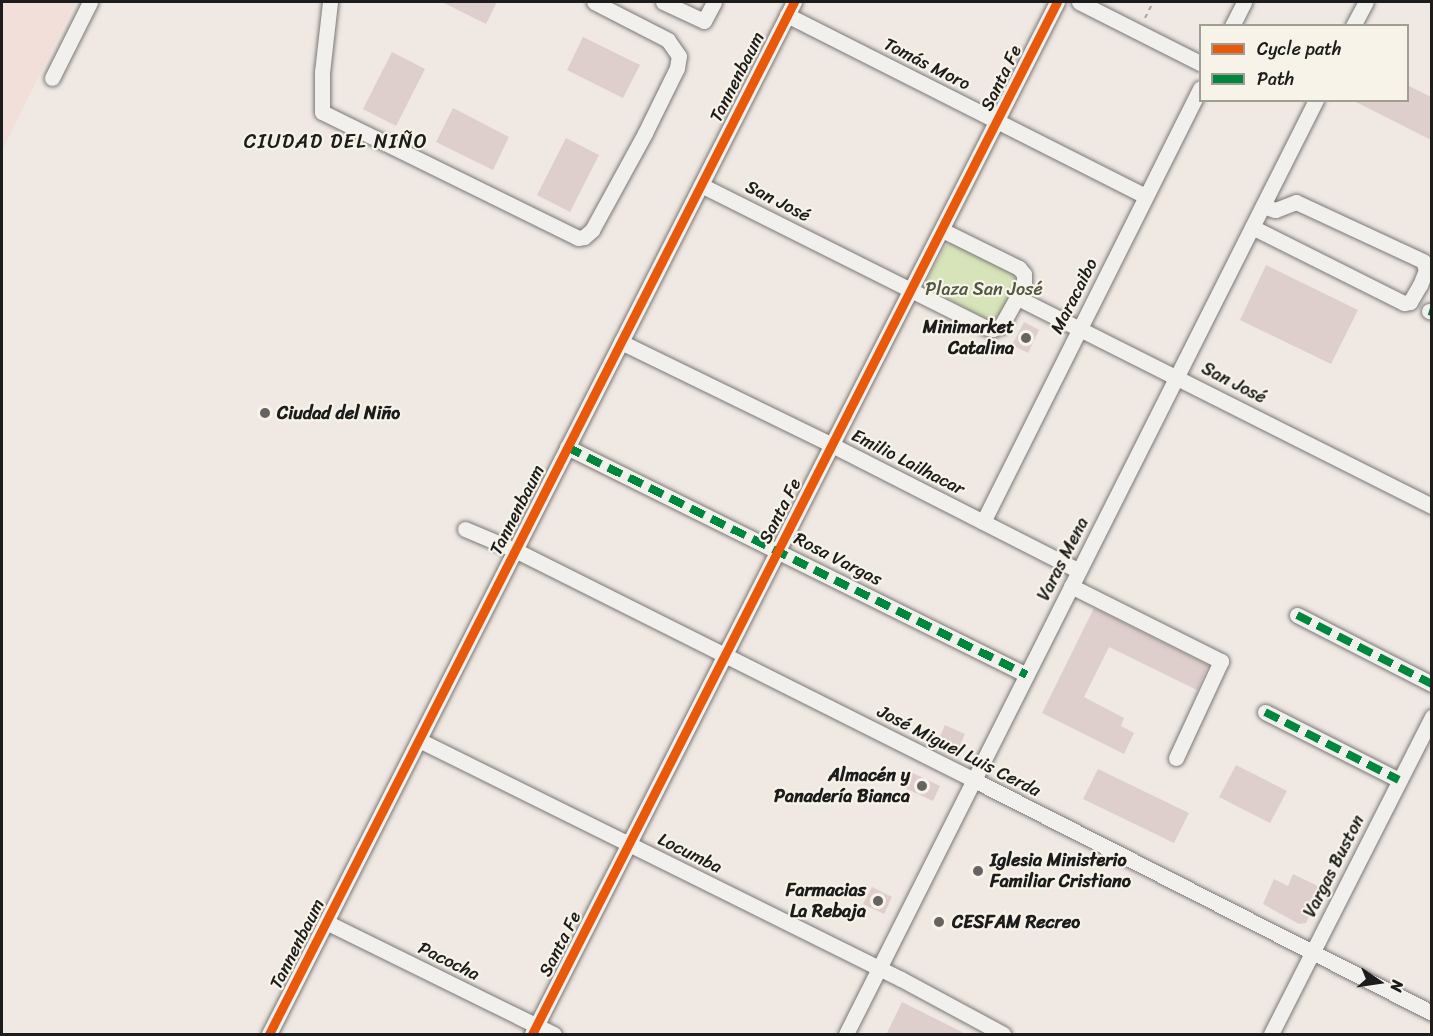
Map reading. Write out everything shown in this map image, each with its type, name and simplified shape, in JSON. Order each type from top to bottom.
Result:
[{"type":"street","points":[[52,78],[90,2]]},
{"type":"street","points":[[330,2],[322,72],[322,112],[568,235],[584,237],[592,230],[645,133],[677,68],[679,56],[668,40],[594,2]]},
{"type":"street","points":[[663,2],[704,21],[714,2]]},
{"type":"street","name":"Santa Fe","points":[[534,1030],[998,122],[1057,2]]},
{"type":"street","points":[[1079,2],[1199,62]]},
{"type":"street","points":[[1233,24],[1244,2]]},
{"type":"street","points":[[1354,24],[1365,2]]},
{"type":"street","name":"Tomás Moro","points":[[791,8],[998,122],[1146,196]]},
{"type":"street","name":"Tannenbaum","points":[[269,1035],[791,8]]},
{"type":"street","name":"Maracaibo","points":[[983,522],[1199,90]]},
{"type":"street","name":"Varas Mena","points":[[846,1035],[1315,102]]},
{"type":"street","name":"San José","points":[[701,185],[990,329],[1002,325],[1025,282],[1021,270],[942,230]]},
{"type":"street","points":[[1252,227],[1404,303],[1410,302],[1420,285],[1426,270],[1423,261],[1296,202],[1275,210],[1263,206]]},
{"type":"street","name":"San José","points":[[1018,298],[1177,376],[1431,506]]},
{"type":"street","name":"Emilio Lailhacar","points":[[621,342],[832,445],[1079,571]]},
{"type":"street","name":"Rosa Vargas","points":[[567,447],[1027,675]]},
{"type":"street","name":"José Miguel Luis Cerda","points":[[465,529],[515,550],[1431,1013]]},
{"type":"street","points":[[1071,586],[1221,661],[1176,758]]},
{"type":"street","points":[[1297,615],[1431,684]]},
{"type":"street","points":[[1265,712],[1399,780]]},
{"type":"street","name":"Vargas Buston","points":[[1271,1035],[1431,716]]},
{"type":"street","name":"Locumba","points":[[419,740],[880,968],[1003,1035]]},
{"type":"street","name":"Pacocha","points":[[326,922],[534,1030],[554,1035]]},
{"type":"path","points":[[1138,31],[1153,2]]},
{"type":"shaded area","points":[[2,2],[75,2],[2,151]]},
{"type":"green space","name":"Plaza San José","points":[[950,243],[1015,275],[1015,287],[1000,316],[988,320],[928,288],[926,281],[945,247]]},
{"type":"building","points":[[442,2],[497,2],[486,24]]},
{"type":"building","points":[[583,37],[640,65],[623,98],[567,70]]},
{"type":"building","points":[[392,52],[425,69],[396,126],[363,109]]},
{"type":"building","points":[[1409,86],[1431,97],[1431,140],[1356,102],[1409,102]]},
{"type":"building","points":[[453,108],[509,137],[493,170],[436,142]]},
{"type":"building","points":[[566,138],[599,155],[570,212],[537,195]]},
{"type":"building","points":[[1266,265],[1358,310],[1331,364],[1240,320]]},
{"type":"building","name":"Minimarket Catalina","points":[[1024,322],[1039,330],[1028,353],[1012,345]]},
{"type":"building","points":[[1094,608],[1208,665],[1197,690],[1109,647],[1084,697],[1124,718],[1121,726],[1134,733],[1124,754],[1042,713]]},
{"type":"building","points":[[945,725],[965,734],[957,752],[937,743]]},
{"type":"building","points":[[1236,765],[1287,791],[1270,823],[1219,797]]},
{"type":"building","points":[[1098,769],[1189,813],[1174,843],[1083,799]]},
{"type":"building","name":"Almacén y Panadería Bianca","points":[[911,772],[940,786],[933,801],[903,787]]},
{"type":"building","points":[[1293,874],[1322,888],[1306,923],[1299,924],[1263,904],[1274,879],[1288,886]]},
{"type":"building","name":"Farmacias La Rebaja","points":[[872,887],[892,897],[884,914],[863,904]]},
{"type":"building","points":[[902,1002],[968,1035],[886,1035]]},
{"type":"marked path","points":[[567,447],[1027,675]]},
{"type":"marked path","points":[[1297,615],[1432,684]]},
{"type":"marked path","points":[[1265,712],[1399,780]]},
{"type":"cycle path","points":[[269,1034],[794,2]]},
{"type":"cycle path","points":[[532,1034],[1057,2]]},
{"type":"place","name":"Minimarket Catalina","points":[[1026,338]]},
{"type":"place","name":"Ciudad del Niño","points":[[265,413]]},
{"type":"place","name":"Almacén y Panadería Bianca","points":[[922,786]]},
{"type":"place","name":"Iglesia Ministerio Familiar Cristiano","points":[[978,871]]},
{"type":"place","name":"Farmacias La Rebaja","points":[[878,901]]},
{"type":"place","name":"CESFAM Recreo","points":[[939,922]]},
{"type":"district","name":"CIUDAD DEL NIÑO","points":[[336,141]]}]
